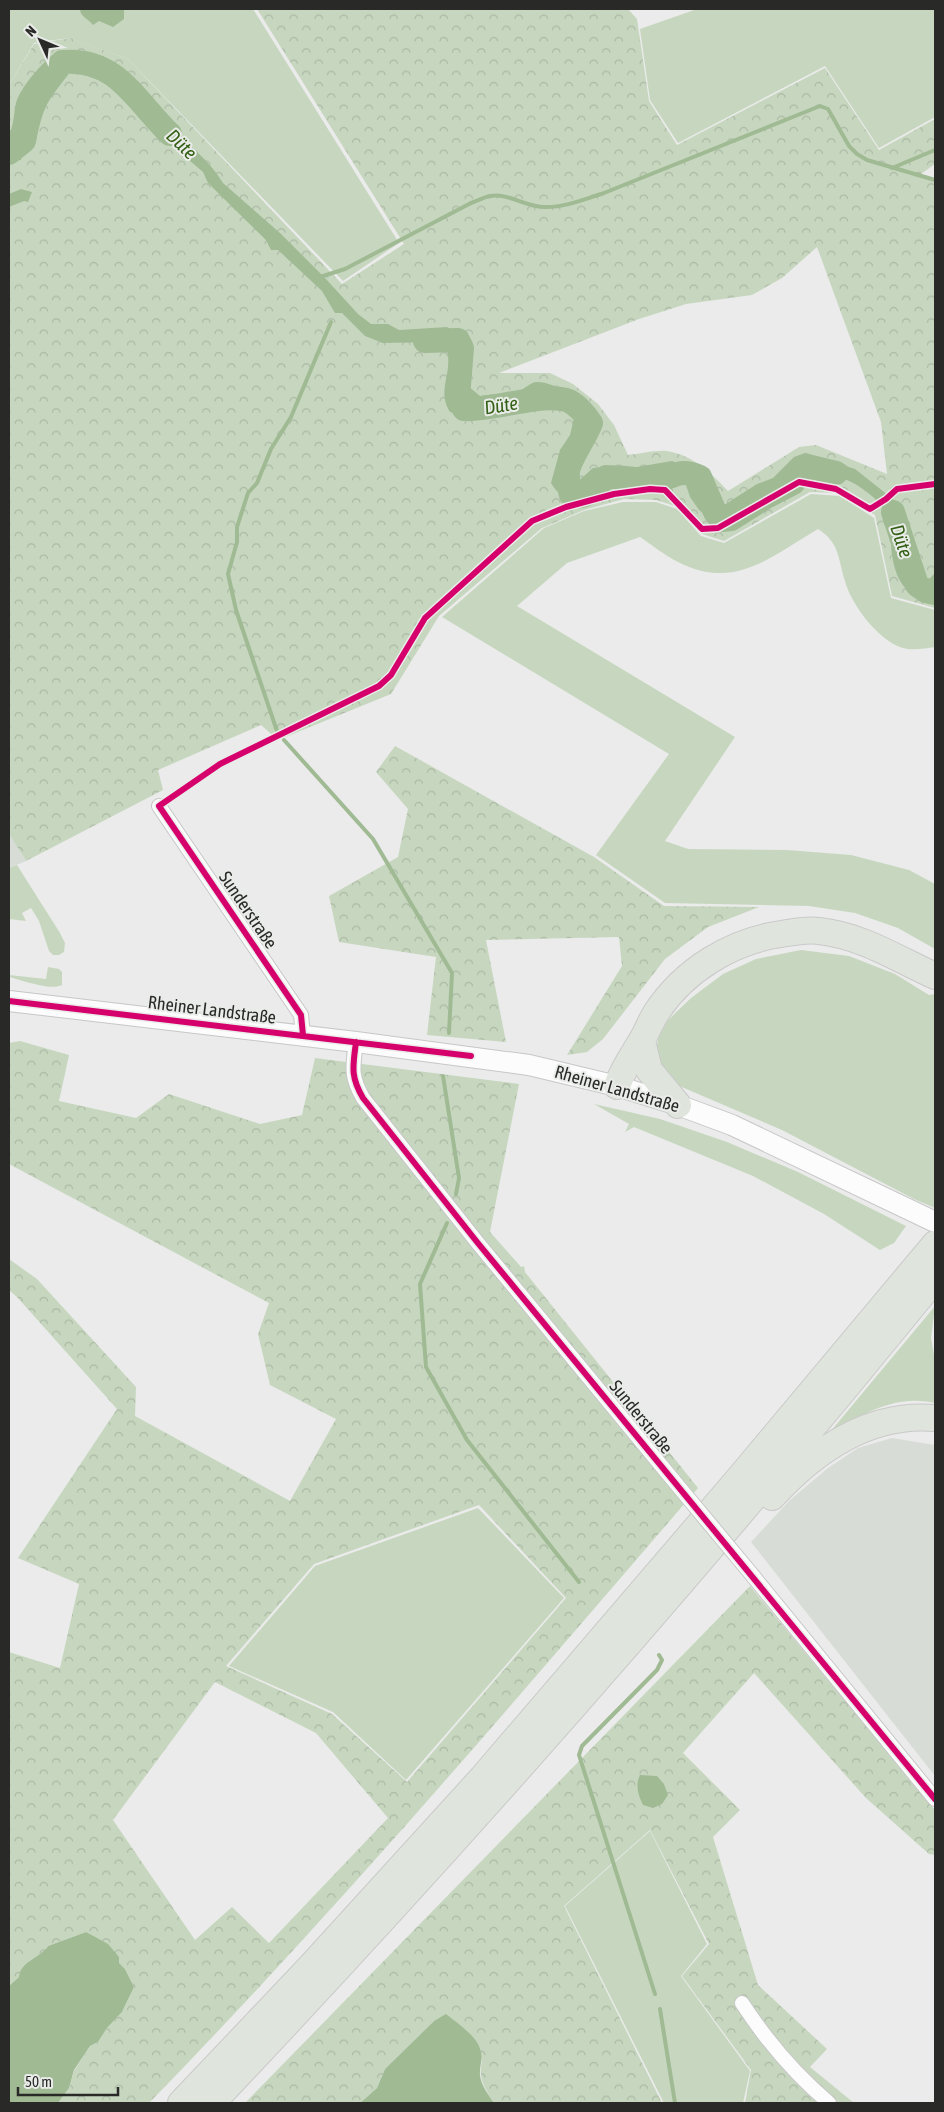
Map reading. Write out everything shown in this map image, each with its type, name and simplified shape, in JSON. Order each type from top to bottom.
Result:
[{"type":"highway","points":[[617,1086],[622,1071],[642,1041],[657,1012],[682,982],[710,960],[739,945],[769,936],[818,930],[872,945],[897,959],[935,976]]},
{"type":"highway","points":[[897,959],[935,990]]},
{"type":"highway","points":[[642,1041],[649,1070],[678,1105]]},
{"type":"highway","points":[[876,1317],[892,1278],[935,1223]]},
{"type":"highway","points":[[181,2103],[311,1966],[482,1778],[876,1317],[935,1244]]},
{"type":"highway","points":[[212,2103],[456,1839],[678,1585],[861,1370],[935,1279]]},
{"type":"highway","points":[[678,1585],[706,1574],[780,1489],[852,1432],[875,1423],[897,1418],[935,1418]]},
{"type":"main road","name":"Rheiner Landstraße","points":[[9,1001],[303,1035],[519,1063],[617,1086],[678,1105],[732,1125],[935,1223]]},
{"type":"street","name":"Sunderstraße","points":[[159,806],[301,1015],[303,1035]]},
{"type":"street","name":"Sunderstraße","points":[[356,1042],[353,1066],[354,1083],[363,1098],[477,1242],[935,1799]]},
{"type":"street","points":[[742,2003],[760,2031],[814,2090],[829,2103]]},
{"type":"shaded area","points":[[9,834],[26,861],[9,868]]},
{"type":"shaded area","points":[[892,1438],[935,1445],[935,1776],[751,1542],[790,1500],[828,1468],[858,1448]]},
{"type":"green space","points":[[9,9],[253,9],[399,243],[343,281],[128,59],[69,38],[34,43],[9,85]]},
{"type":"green space","points":[[257,9],[628,9],[637,19],[649,101],[677,145],[825,68],[879,150],[935,119],[935,164],[918,176],[935,180],[935,608],[892,596],[875,515],[840,493],[810,492],[724,541],[702,534],[678,507],[656,500],[624,499],[584,510],[542,528],[439,616],[391,694],[278,740],[261,725],[158,770],[163,790],[26,861],[9,834],[9,85],[34,44],[70,38],[128,59],[342,284],[404,244]],"holes":[[[817,247],[881,422],[887,474],[816,445],[799,447],[728,491],[701,466],[685,456],[667,451],[628,455],[614,425],[598,404],[573,384],[550,373],[499,373],[639,319],[686,304],[752,295],[782,278]]]},
{"type":"green space","points":[[697,9],[935,9],[935,117],[879,148],[825,66],[678,143],[650,100],[640,29]]},
{"type":"green space","points":[[811,494],[840,496],[874,518],[891,598],[935,610],[935,647],[908,649],[898,646],[888,640],[869,623],[848,591],[837,552],[831,540],[818,529],[751,567],[735,572],[717,573],[698,570],[678,562],[640,537],[567,563],[517,606],[735,737],[665,841],[688,849],[787,850],[851,855],[909,870],[935,884],[935,949],[898,928],[855,913],[809,906],[665,903],[596,855],[669,754],[442,617],[544,528],[584,511],[623,502],[656,502],[677,509],[701,536],[724,543]]},
{"type":"green space","points":[[395,746],[594,857],[664,906],[759,907],[708,927],[665,959],[603,1039],[587,1052],[567,1055],[622,966],[619,937],[486,940],[506,1042],[427,1035],[436,957],[339,942],[329,896],[398,857],[408,809],[376,772]]},
{"type":"green space","points":[[17,865],[65,943],[64,952],[59,955],[53,955],[49,951],[39,921],[31,908],[22,913],[26,921],[9,919],[9,868]]},
{"type":"green space","points":[[801,950],[849,956],[895,974],[929,995],[935,994],[935,1208],[914,1199],[782,1130],[677,1085],[659,1066],[656,1051],[659,1035],[668,1020],[691,998],[723,974],[756,959]]},
{"type":"green space","points":[[48,967],[59,969],[62,972],[62,985],[57,987],[44,986],[9,977],[9,975],[46,979]]},
{"type":"green space","points":[[20,1041],[69,1055],[59,1101],[136,1118],[169,1094],[260,1124],[302,1115],[315,1058],[519,1084],[490,1232],[521,1267],[524,1266],[525,1272],[698,1488],[360,1877],[149,2103],[58,2103],[69,2088],[74,2071],[90,2046],[98,2042],[107,2028],[122,2012],[134,1987],[125,1969],[86,1932],[48,1946],[45,1951],[29,1961],[19,1977],[9,1986],[9,1652],[60,1668],[79,1584],[18,1558],[117,1409],[9,1290],[9,1259],[37,1279],[136,1387],[135,1416],[290,1501],[336,1419],[270,1385],[258,1334],[269,1303],[9,1164],[9,1043]],"holes":[[[479,1505],[566,1598],[407,1782],[332,1714],[226,1666],[314,1564]],[[215,1682],[316,1733],[388,1818],[269,1943],[232,1907],[195,1940],[113,1820]]]},
{"type":"green space","points":[[594,1104],[660,1119],[727,1142],[798,1172],[906,1226],[894,1243],[880,1250],[824,1214],[753,1176],[634,1127],[625,1132],[629,1124]]},
{"type":"green space","points":[[935,1306],[931,1338],[935,1360],[935,1403],[919,1401],[888,1405],[860,1417],[821,1443]]},
{"type":"green space","points":[[478,1508],[564,1598],[406,1780],[333,1712],[229,1666],[315,1566]]},
{"type":"green space","points":[[750,1586],[935,1810],[935,1855],[929,1854],[866,1798],[754,1673],[683,1753],[740,1810],[713,1837],[758,1985],[827,2049],[810,2067],[854,2103],[745,2103],[751,2070],[682,1976],[709,1944],[650,1830],[564,1906],[662,2103],[494,2103],[481,2078],[482,2060],[434,2021],[385,2069],[377,2088],[360,2103],[245,2103]]},
{"type":"green space","points":[[650,1831],[707,1944],[681,1976],[750,2071],[743,2103],[664,2103],[565,1906]]},
{"type":"water","points":[[80,9],[122,9],[124,10],[124,19],[113,27],[99,21],[93,25],[83,16]]},
{"type":"water","points":[[57,51],[87,56],[118,73],[148,110],[195,150],[223,183],[280,233],[358,314],[371,324],[388,324],[399,330],[447,327],[456,333],[463,352],[458,379],[460,384],[468,386],[480,396],[514,392],[536,382],[551,385],[567,393],[580,405],[589,418],[566,467],[565,476],[569,481],[576,483],[593,468],[617,466],[625,469],[672,461],[685,466],[695,474],[703,496],[714,508],[721,507],[757,484],[773,478],[794,457],[805,453],[855,469],[893,499],[903,516],[902,531],[906,563],[919,582],[929,579],[935,573],[935,589],[926,595],[910,592],[903,586],[892,557],[892,517],[873,497],[865,490],[839,477],[801,467],[790,479],[780,486],[763,492],[730,515],[720,519],[709,518],[699,510],[690,497],[685,482],[679,476],[671,474],[651,479],[632,480],[601,476],[575,496],[563,496],[557,492],[551,483],[560,450],[570,435],[574,418],[566,408],[552,398],[539,395],[510,403],[478,406],[458,414],[450,412],[444,395],[448,363],[445,345],[437,342],[383,343],[365,336],[342,313],[335,313],[322,291],[278,250],[271,250],[266,240],[208,183],[203,172],[156,132],[124,101],[120,92],[79,66],[62,60],[54,66],[49,79],[37,89],[27,107],[21,160],[9,161],[9,131],[12,127],[19,96],[33,75]]},
{"type":"water","points":[[21,189],[32,192],[28,202],[24,201],[9,207],[9,194]]},
{"type":"water","points":[[640,1775],[657,1776],[664,1784],[668,1795],[662,1804],[653,1808],[643,1805],[638,1790]]},
{"type":"water","points":[[86,1932],[108,1944],[119,1957],[119,1963],[125,1969],[134,1987],[122,2012],[107,2028],[98,2042],[90,2046],[74,2070],[69,2088],[58,2103],[9,2103],[9,1986],[19,1977],[23,1967],[41,1954],[48,1946]]},
{"type":"water","points":[[446,2014],[468,2032],[478,2044],[481,2057],[480,2071],[482,2083],[494,2103],[360,2103],[377,2088],[385,2069],[434,2021]]},
{"type":"waterway","name":"Düte","points":[[9,153],[24,141],[37,98],[63,62],[82,62],[112,74],[136,96],[170,134]]},
{"type":"waterway","points":[[320,277],[345,269],[485,197],[503,196],[543,207],[574,203],[604,193],[820,106],[828,109],[849,146],[857,154],[867,160],[935,180]]},
{"type":"waterway","points":[[892,168],[935,150]]},
{"type":"waterway","points":[[277,731],[236,610],[228,574],[237,542],[237,527],[248,493],[257,483],[271,449],[291,417],[331,322]]},
{"type":"waterway","name":"Düte","points":[[425,341],[458,340],[462,348],[458,398],[464,409],[476,409],[547,398],[569,401],[587,417],[591,423],[568,470],[571,495],[582,496],[590,492],[606,477],[654,480],[686,473],[700,477],[715,512],[722,520],[731,519],[793,483],[807,466],[836,473]]},
{"type":"waterway","name":"Düte","points":[[893,512],[917,585],[926,591],[935,593]]},
{"type":"waterway","points":[[284,740],[373,839],[452,973],[449,1033]]},
{"type":"waterway","points":[[443,1076],[459,1178],[456,1194]]},
{"type":"waterway","points":[[447,1223],[420,1284],[426,1367],[467,1440],[579,1582]]},
{"type":"waterway","points":[[655,1994],[579,1755],[582,1746],[657,1670],[662,1660],[659,1655]]},
{"type":"waterway","points":[[660,2009],[675,2103]]},
{"type":"cycle path","points":[[303,1035],[301,1015],[159,806],[220,764],[379,686],[391,675],[425,618],[532,521],[566,507],[614,494],[650,489],[665,490],[702,529],[718,528],[799,482],[836,489],[870,509],[897,489],[935,484]]},
{"type":"cycle path","points":[[9,1001],[471,1056]]},
{"type":"cycle path","points":[[356,1042],[354,1077],[363,1098],[477,1242],[935,1799]]}]
